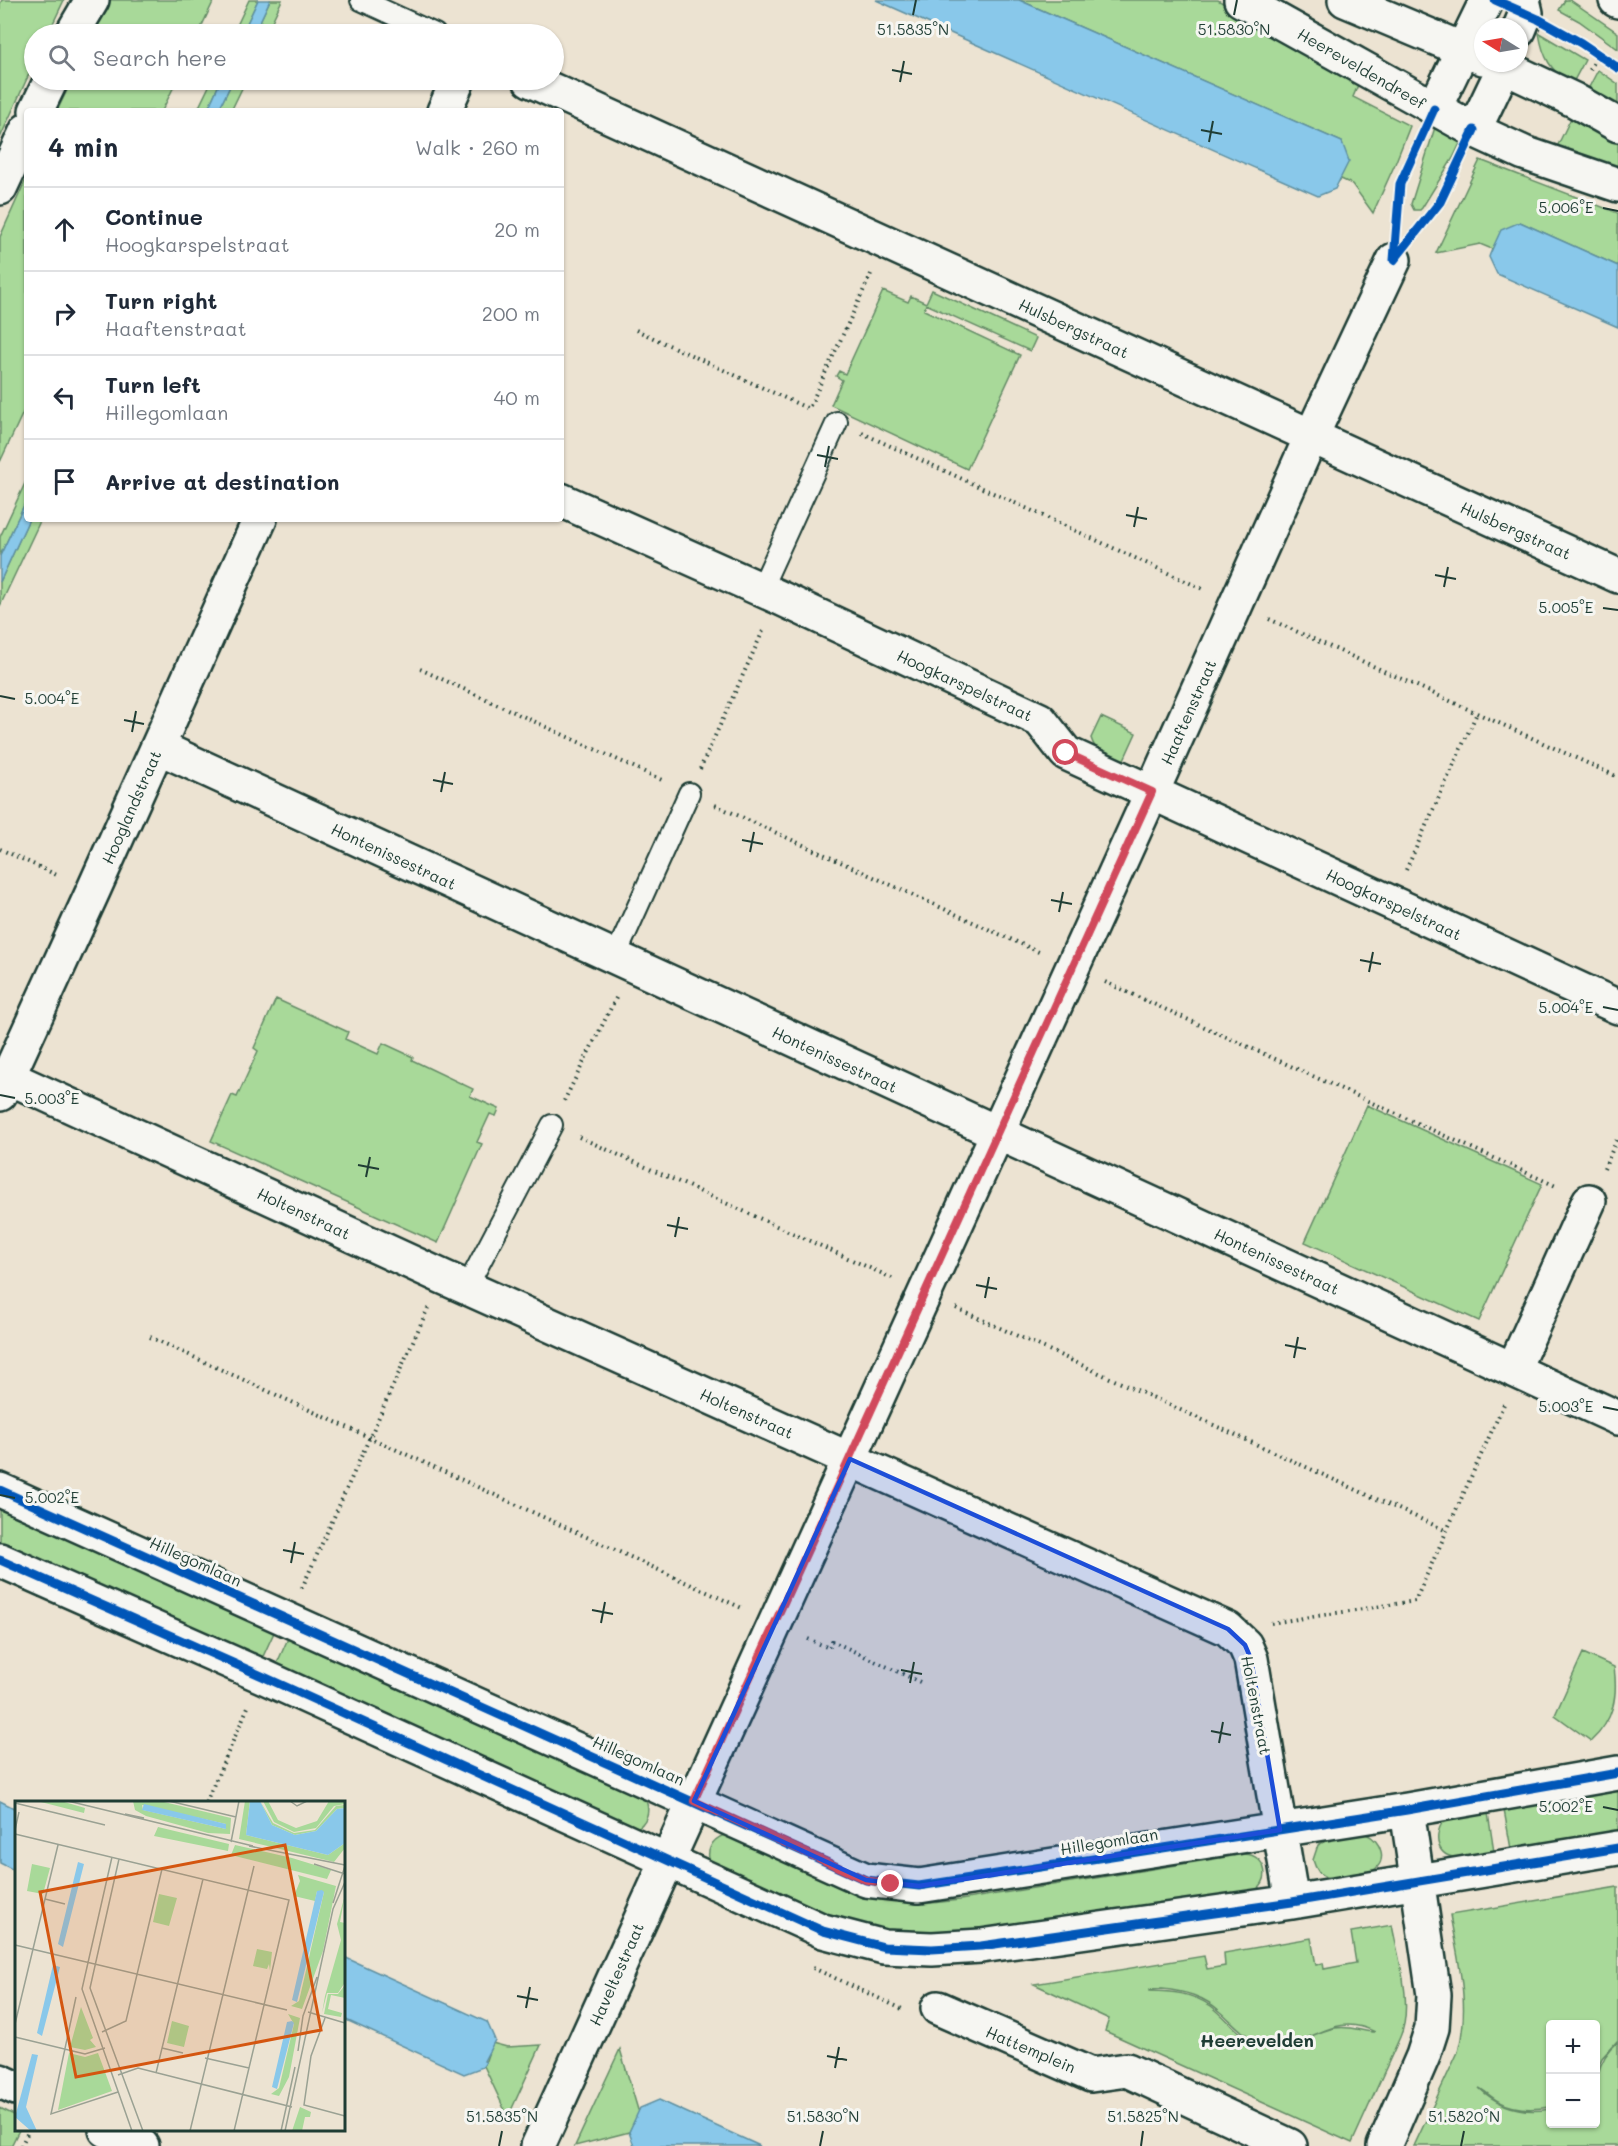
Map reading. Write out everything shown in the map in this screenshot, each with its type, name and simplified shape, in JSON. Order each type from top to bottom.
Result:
[{"type":"street","points":[[76,24],[86,0]]},
{"type":"street","points":[[78,24],[92,0]]},
{"type":"street","name":"Heereveldendreef","points":[[1241,0],[1474,130],[1524,153],[1618,185]]},
{"type":"street","points":[[1346,0],[1474,53]]},
{"type":"street","points":[[1487,0],[1488,18]]},
{"type":"street","points":[[1523,0],[1526,13],[1524,18]]},
{"type":"street","points":[[1434,109],[1476,72]]},
{"type":"street","points":[[1474,130],[1487,72]]},
{"type":"street","points":[[1515,72],[1574,100],[1618,125]]},
{"type":"street","points":[[37,108],[46,90]]},
{"type":"street","points":[[445,108],[453,90]]},
{"type":"street","name":"Hulsbergstraat","points":[[552,90],[1618,576]]},
{"type":"street","points":[[0,188],[24,136]]},
{"type":"street","name":"Haaftenstraat","points":[[694,1801],[1073,967],[1311,436],[1394,260]]},
{"type":"street","name":"Hoogkarspelstraat","points":[[564,501],[770,593],[1041,720],[1066,753],[1618,1007]]},
{"type":"street","name":"Hooglandstraat","points":[[4,1085],[259,522]]},
{"type":"street","name":"Hontenissestraat","points":[[158,747],[1618,1418]]},
{"type":"street","name":"Holtenstraat","points":[[4,1085],[455,1282],[1228,1629],[1245,1645],[1251,1659],[1293,1902]]},
{"type":"street","points":[[1513,1370],[1589,1201]]},
{"type":"street","name":"Hillegomlaan","points":[[0,1490],[866,1880],[919,1886],[1407,1810],[1618,1773]]},
{"type":"street","points":[[0,1560],[262,1676],[823,1931],[884,1947],[932,1950],[981,1946],[1418,1883],[1618,1848]]},
{"type":"street","name":"Haveltestraat","points":[[538,2146],[694,1801]]},
{"type":"street","points":[[1384,2146],[1423,2056],[1432,2028],[1434,1995],[1407,1810]]},
{"type":"street","name":"Hattemplein","points":[[938,2008],[1091,2075],[1127,2070],[1290,2146]]},
{"type":"street","points":[[0,2081],[15,2088]]},
{"type":"street","points":[[108,2131],[142,2146]]},
{"type":"lane","points":[[361,0],[413,24]]},
{"type":"lane","points":[[770,593],[837,422]]},
{"type":"lane","points":[[624,961],[689,793]]},
{"type":"lane","points":[[455,1282],[552,1125]]},
{"type":"path","points":[[1590,49],[1605,59]]},
{"type":"path","points":[[809,409],[886,242]]},
{"type":"path","points":[[636,330],[837,422]]},
{"type":"path","points":[[689,793],[770,593]]},
{"type":"path","points":[[420,669],[1589,1201]]},
{"type":"path","points":[[1391,902],[1477,713]]},
{"type":"path","points":[[0,849],[93,891]]},
{"type":"path","points":[[624,961],[552,1125],[1447,1531]]},
{"type":"path","points":[[288,1618],[370,1436],[455,1282]]},
{"type":"path","points":[[150,1336],[829,1648],[832,1641],[922,1683]]},
{"type":"path","points":[[1245,1645],[1261,1624],[1415,1601],[1512,1387],[1513,1370]]},
{"type":"path","points":[[207,1801],[262,1676]]},
{"type":"path","points":[[21,2146],[28,2131]]},
{"type":"highlighted area","points":[[850,1459],[1228,1629],[1245,1645],[1251,1659],[1280,1830],[919,1886],[866,1880],[694,1801]]},
{"type":"green space","points":[[2,0],[64,0],[53,24],[24,24],[24,85],[0,138],[0,4]]},
{"type":"green space","points":[[108,0],[214,0],[203,24],[97,24]]},
{"type":"green space","points":[[249,0],[258,0],[247,24],[238,24]]},
{"type":"green space","points":[[270,0],[282,0],[271,24],[259,24]]},
{"type":"green space","points":[[1019,0],[1218,0],[1310,58],[1358,85],[1353,97],[1410,126],[1373,213],[1352,184],[1341,179],[1336,184],[1346,164],[1342,142]]},
{"type":"green space","points":[[1565,0],[1570,0],[1618,33],[1618,49],[1579,21],[1559,10]]},
{"type":"green space","points":[[1539,33],[1585,60],[1571,86],[1549,63]]},
{"type":"green space","points":[[1598,70],[1618,84],[1618,116],[1584,97]]},
{"type":"green space","points":[[67,90],[172,90],[163,108],[58,108]]},
{"type":"green space","points":[[207,90],[216,90],[208,108],[198,108]]},
{"type":"green space","points":[[228,90],[241,90],[232,108],[219,108]]},
{"type":"green space","points":[[1573,114],[1618,138],[1618,177],[1554,153]]},
{"type":"green space","points":[[1436,124],[1463,137],[1453,158],[1422,208],[1414,210],[1411,204]]},
{"type":"green space","points":[[1480,160],[1618,213],[1618,266],[1520,222],[1501,234],[1491,255],[1492,249],[1480,244],[1436,253]]},
{"type":"green space","points":[[24,184],[24,410],[0,462],[0,237]]},
{"type":"green space","points":[[932,290],[1036,338],[1030,351],[926,304],[924,310],[1020,355],[967,469],[831,405],[842,380],[836,376],[839,371],[845,374],[883,291],[908,302],[911,296],[926,303]]},
{"type":"green space","points":[[24,485],[24,505],[0,556],[0,537]]},
{"type":"green space","points":[[28,522],[40,522],[0,606],[0,582]]},
{"type":"green space","points":[[1101,717],[1136,733],[1121,766],[1103,755],[1093,743],[1091,738]]},
{"type":"green space","points":[[276,999],[348,1032],[345,1039],[378,1054],[383,1043],[413,1057],[412,1060],[473,1089],[470,1096],[499,1109],[496,1116],[490,1114],[477,1142],[482,1144],[438,1243],[211,1141],[232,1095],[237,1097],[258,1051],[254,1048]]},
{"type":"green space","points":[[1367,1105],[1542,1184],[1479,1321],[1305,1242]]},
{"type":"green space","points":[[0,1502],[276,1628],[260,1663],[0,1545]]},
{"type":"green space","points":[[290,1634],[643,1796],[648,1810],[645,1820],[633,1830],[274,1670]]},
{"type":"green space","points":[[1583,1653],[1614,1667],[1615,1678],[1613,1707],[1605,1725],[1591,1741],[1555,1715]]},
{"type":"green space","points":[[1618,1791],[1618,1831],[1511,1849],[1504,1810]]},
{"type":"green space","points":[[1488,1813],[1494,1852],[1462,1858],[1446,1855],[1441,1850],[1438,1837],[1442,1823]]},
{"type":"green space","points":[[1366,1834],[1376,1841],[1381,1851],[1382,1857],[1377,1867],[1368,1873],[1340,1877],[1328,1878],[1319,1873],[1313,1860],[1318,1845],[1327,1840]]},
{"type":"green space","points":[[724,1835],[730,1835],[865,1894],[922,1904],[960,1900],[1245,1854],[1258,1859],[1262,1864],[1265,1877],[1258,1888],[1251,1892],[967,1939],[870,1935],[711,1865],[710,1847]]},
{"type":"green space","points":[[1618,1887],[1618,2040],[1602,2058],[1600,2063],[1600,2020],[1546,2020],[1546,2107],[1530,2109],[1510,2106],[1479,2088],[1495,2100],[1512,2108],[1521,2110],[1546,2109],[1546,2128],[1600,2128],[1600,2068],[1609,2051],[1618,2042],[1618,2146],[1414,2146],[1458,2052],[1462,2035],[1462,1983],[1450,1915]]},
{"type":"green space","points":[[1392,1925],[1404,1982],[1406,2011],[1404,2025],[1352,2143],[1105,2031],[1109,2019],[1034,1984],[1204,1956],[1207,1969],[1225,1966],[1224,1953],[1311,1938],[1316,1965],[1323,1963],[1324,1969],[1356,1963],[1351,1932]],"holes":[[[1162,1989],[1186,1993],[1208,2002],[1248,2036],[1261,2042],[1283,2045],[1326,2030],[1295,2044],[1277,2047],[1266,2046],[1249,2039],[1218,2011],[1196,1998],[1150,1990]],[[1345,2025],[1359,2026],[1375,2032],[1346,2027],[1326,2030]]]},
{"type":"green space","points":[[492,2043],[507,2047],[541,2045],[508,2117],[484,2066]]},
{"type":"green space","points":[[620,2049],[640,2111],[629,2132],[575,2146]]},
{"type":"green space","points":[[0,2108],[15,2116],[15,2131],[18,2131],[11,2146],[0,2146]]},
{"type":"water","points":[[258,0],[270,0],[259,24],[247,24]]},
{"type":"water","points":[[876,0],[1019,0],[1342,142],[1349,161],[1335,189],[1318,196]]},
{"type":"water","points":[[216,90],[228,90],[219,108],[208,108]]},
{"type":"water","points":[[1520,222],[1618,266],[1618,327],[1497,274],[1489,257],[1490,254],[1501,230]]},
{"type":"water","points":[[24,505],[24,522],[28,522],[0,582],[0,556]]},
{"type":"water","points":[[0,1801],[15,1808],[15,1870],[0,1863]]},
{"type":"water","points":[[345,1957],[487,2022],[495,2040],[484,2061],[486,2062],[483,2067],[464,2074],[345,2019]]},
{"type":"water","points":[[659,2100],[760,2146],[634,2146],[629,2132],[640,2108]]},
{"type":"cycle path","points":[[1495,0],[1538,19],[1581,43],[1618,68]]},
{"type":"cycle path","points":[[1394,260],[1400,184],[1434,109]]},
{"type":"cycle path","points":[[1394,260],[1440,202],[1474,130]]},
{"type":"cycle path","points":[[0,1490],[866,1880],[919,1886],[1407,1810],[1618,1773]]},
{"type":"cycle path","points":[[0,1560],[262,1676],[823,1931],[884,1947],[932,1949],[981,1946],[1292,1902],[1618,1848]]},
{"type":"district","name":"Heerevelden","points":[[1257,2040]]},
{"type":"route","points":[[891,1884],[866,1880],[694,1801],[1152,792],[1066,753]]}]
